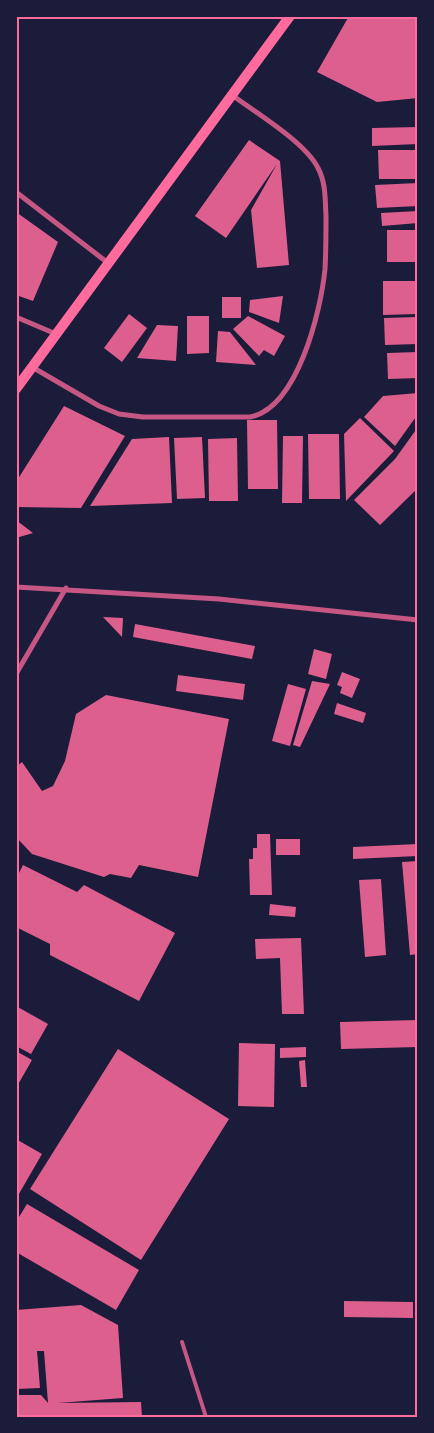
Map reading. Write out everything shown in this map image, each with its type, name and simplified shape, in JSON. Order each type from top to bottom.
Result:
[{"type":"main road","points":[[16,390],[290,16]]},
{"type":"street","points":[[32,367],[99,406],[119,414],[137,417],[255,416],[268,410],[286,389],[305,349],[321,295],[326,244],[325,187],[319,169],[306,151],[232,95]]},
{"type":"street","points":[[16,192],[108,263]]},
{"type":"street","points":[[16,317],[56,334]]},
{"type":"street","points":[[16,587],[66,588],[219,600],[418,620]]},
{"type":"street","points":[[16,674],[66,588]]},
{"type":"lane","points":[[182,1342],[206,1417]]},
{"type":"building","points":[[349,16],[418,16],[418,98],[377,102],[317,72]]},
{"type":"building","points":[[418,127],[418,144],[372,146],[372,128]]},
{"type":"building","points":[[249,140],[280,161],[289,265],[257,268],[251,210],[277,164],[226,238],[195,216]]},
{"type":"building","points":[[378,150],[418,150],[418,179],[379,179]]},
{"type":"building","points":[[418,183],[418,206],[377,208],[375,185]]},
{"type":"building","points":[[418,211],[418,223],[382,226],[381,213]]},
{"type":"building","points":[[16,212],[58,242],[33,301],[16,295]]},
{"type":"building","points":[[387,230],[418,230],[418,262],[387,262]]},
{"type":"building","points":[[383,281],[418,281],[418,314],[383,315]]},
{"type":"building","points":[[283,296],[279,323],[249,312],[250,300]]},
{"type":"building","points":[[222,297],[241,297],[241,318],[222,318]]},
{"type":"building","points":[[129,314],[147,328],[122,362],[104,348]]},
{"type":"building","points":[[187,316],[209,316],[209,353],[187,354]]},
{"type":"building","points":[[248,316],[285,336],[274,356],[264,350],[259,356],[233,329]]},
{"type":"building","points":[[418,317],[418,344],[385,345],[384,318]]},
{"type":"building","points":[[157,325],[178,326],[176,361],[137,358]]},
{"type":"building","points":[[218,331],[230,332],[256,365],[216,362]]},
{"type":"building","points":[[418,352],[418,378],[388,379],[387,353]]},
{"type":"building","points":[[418,393],[418,414],[395,446],[364,417],[383,396]]},
{"type":"building","points":[[64,406],[125,436],[81,508],[16,507],[16,482]]},
{"type":"building","points":[[360,418],[394,451],[346,501],[344,434]]},
{"type":"building","points":[[247,420],[277,420],[278,489],[248,489]]},
{"type":"building","points":[[418,427],[418,488],[380,525],[354,500],[395,459]]},
{"type":"building","points":[[308,434],[339,434],[340,499],[309,499]]},
{"type":"building","points":[[283,436],[303,436],[302,503],[282,503]]},
{"type":"building","points":[[169,437],[172,503],[90,506],[132,439]]},
{"type":"building","points":[[202,437],[205,498],[177,499],[174,438]]},
{"type":"building","points":[[237,438],[238,501],[209,501],[208,439]]},
{"type":"building","points":[[16,520],[33,533],[16,538]]},
{"type":"building","points":[[103,617],[123,618],[122,637]]},
{"type":"building","points":[[135,624],[255,646],[252,659],[133,637]]},
{"type":"building","points":[[314,649],[332,654],[326,679],[308,674]]},
{"type":"building","points":[[342,672],[360,679],[352,698],[340,693],[342,687],[337,685]]},
{"type":"building","points":[[178,675],[245,684],[243,700],[176,691]]},
{"type":"building","points":[[312,681],[330,684],[300,747],[293,745]]},
{"type":"building","points":[[288,684],[306,689],[290,746],[272,741]]},
{"type":"building","points":[[106,695],[229,719],[198,877],[139,865],[131,878],[110,874],[104,877],[32,854],[16,837],[16,767],[22,762],[42,791],[53,786],[65,761],[76,714]]},
{"type":"building","points":[[337,703],[366,713],[363,723],[334,714]]},
{"type":"building","points":[[257,834],[270,834],[272,895],[250,895],[249,859],[253,859],[253,848],[257,848]]},
{"type":"building","points":[[276,839],[300,839],[300,855],[276,855]]},
{"type":"building","points":[[418,844],[418,856],[353,859],[353,847]]},
{"type":"building","points":[[418,861],[418,954],[410,955],[402,862]]},
{"type":"building","points":[[23,865],[77,892],[84,885],[175,933],[139,1001],[50,955],[50,944],[16,927],[16,879]]},
{"type":"building","points":[[381,879],[386,955],[365,957],[359,880]]},
{"type":"building","points":[[270,904],[296,907],[295,917],[269,915]]},
{"type":"building","points":[[301,938],[304,1014],[282,1014],[280,958],[256,959],[255,939]]},
{"type":"building","points":[[16,1006],[48,1024],[31,1054],[16,1046]]},
{"type":"building","points":[[418,1020],[418,1047],[341,1049],[340,1022]]},
{"type":"building","points":[[239,1043],[275,1044],[274,1107],[238,1106]]},
{"type":"building","points":[[306,1047],[306,1057],[280,1058],[280,1048]]},
{"type":"building","points":[[118,1049],[229,1119],[141,1260],[30,1189]]},
{"type":"building","points":[[16,1051],[32,1060],[16,1088]]},
{"type":"building","points":[[305,1060],[307,1087],[301,1087],[299,1061]]},
{"type":"building","points":[[16,1139],[42,1154],[16,1199]]},
{"type":"building","points":[[27,1204],[139,1270],[116,1310],[16,1252],[16,1222]]},
{"type":"building","points":[[344,1301],[413,1302],[413,1318],[344,1317]]},
{"type":"building","points":[[81,1305],[118,1325],[123,1398],[58,1403],[141,1402],[142,1417],[16,1417],[16,1395],[41,1395],[48,1403],[44,1351],[37,1351],[40,1388],[16,1389],[16,1310]]}]
